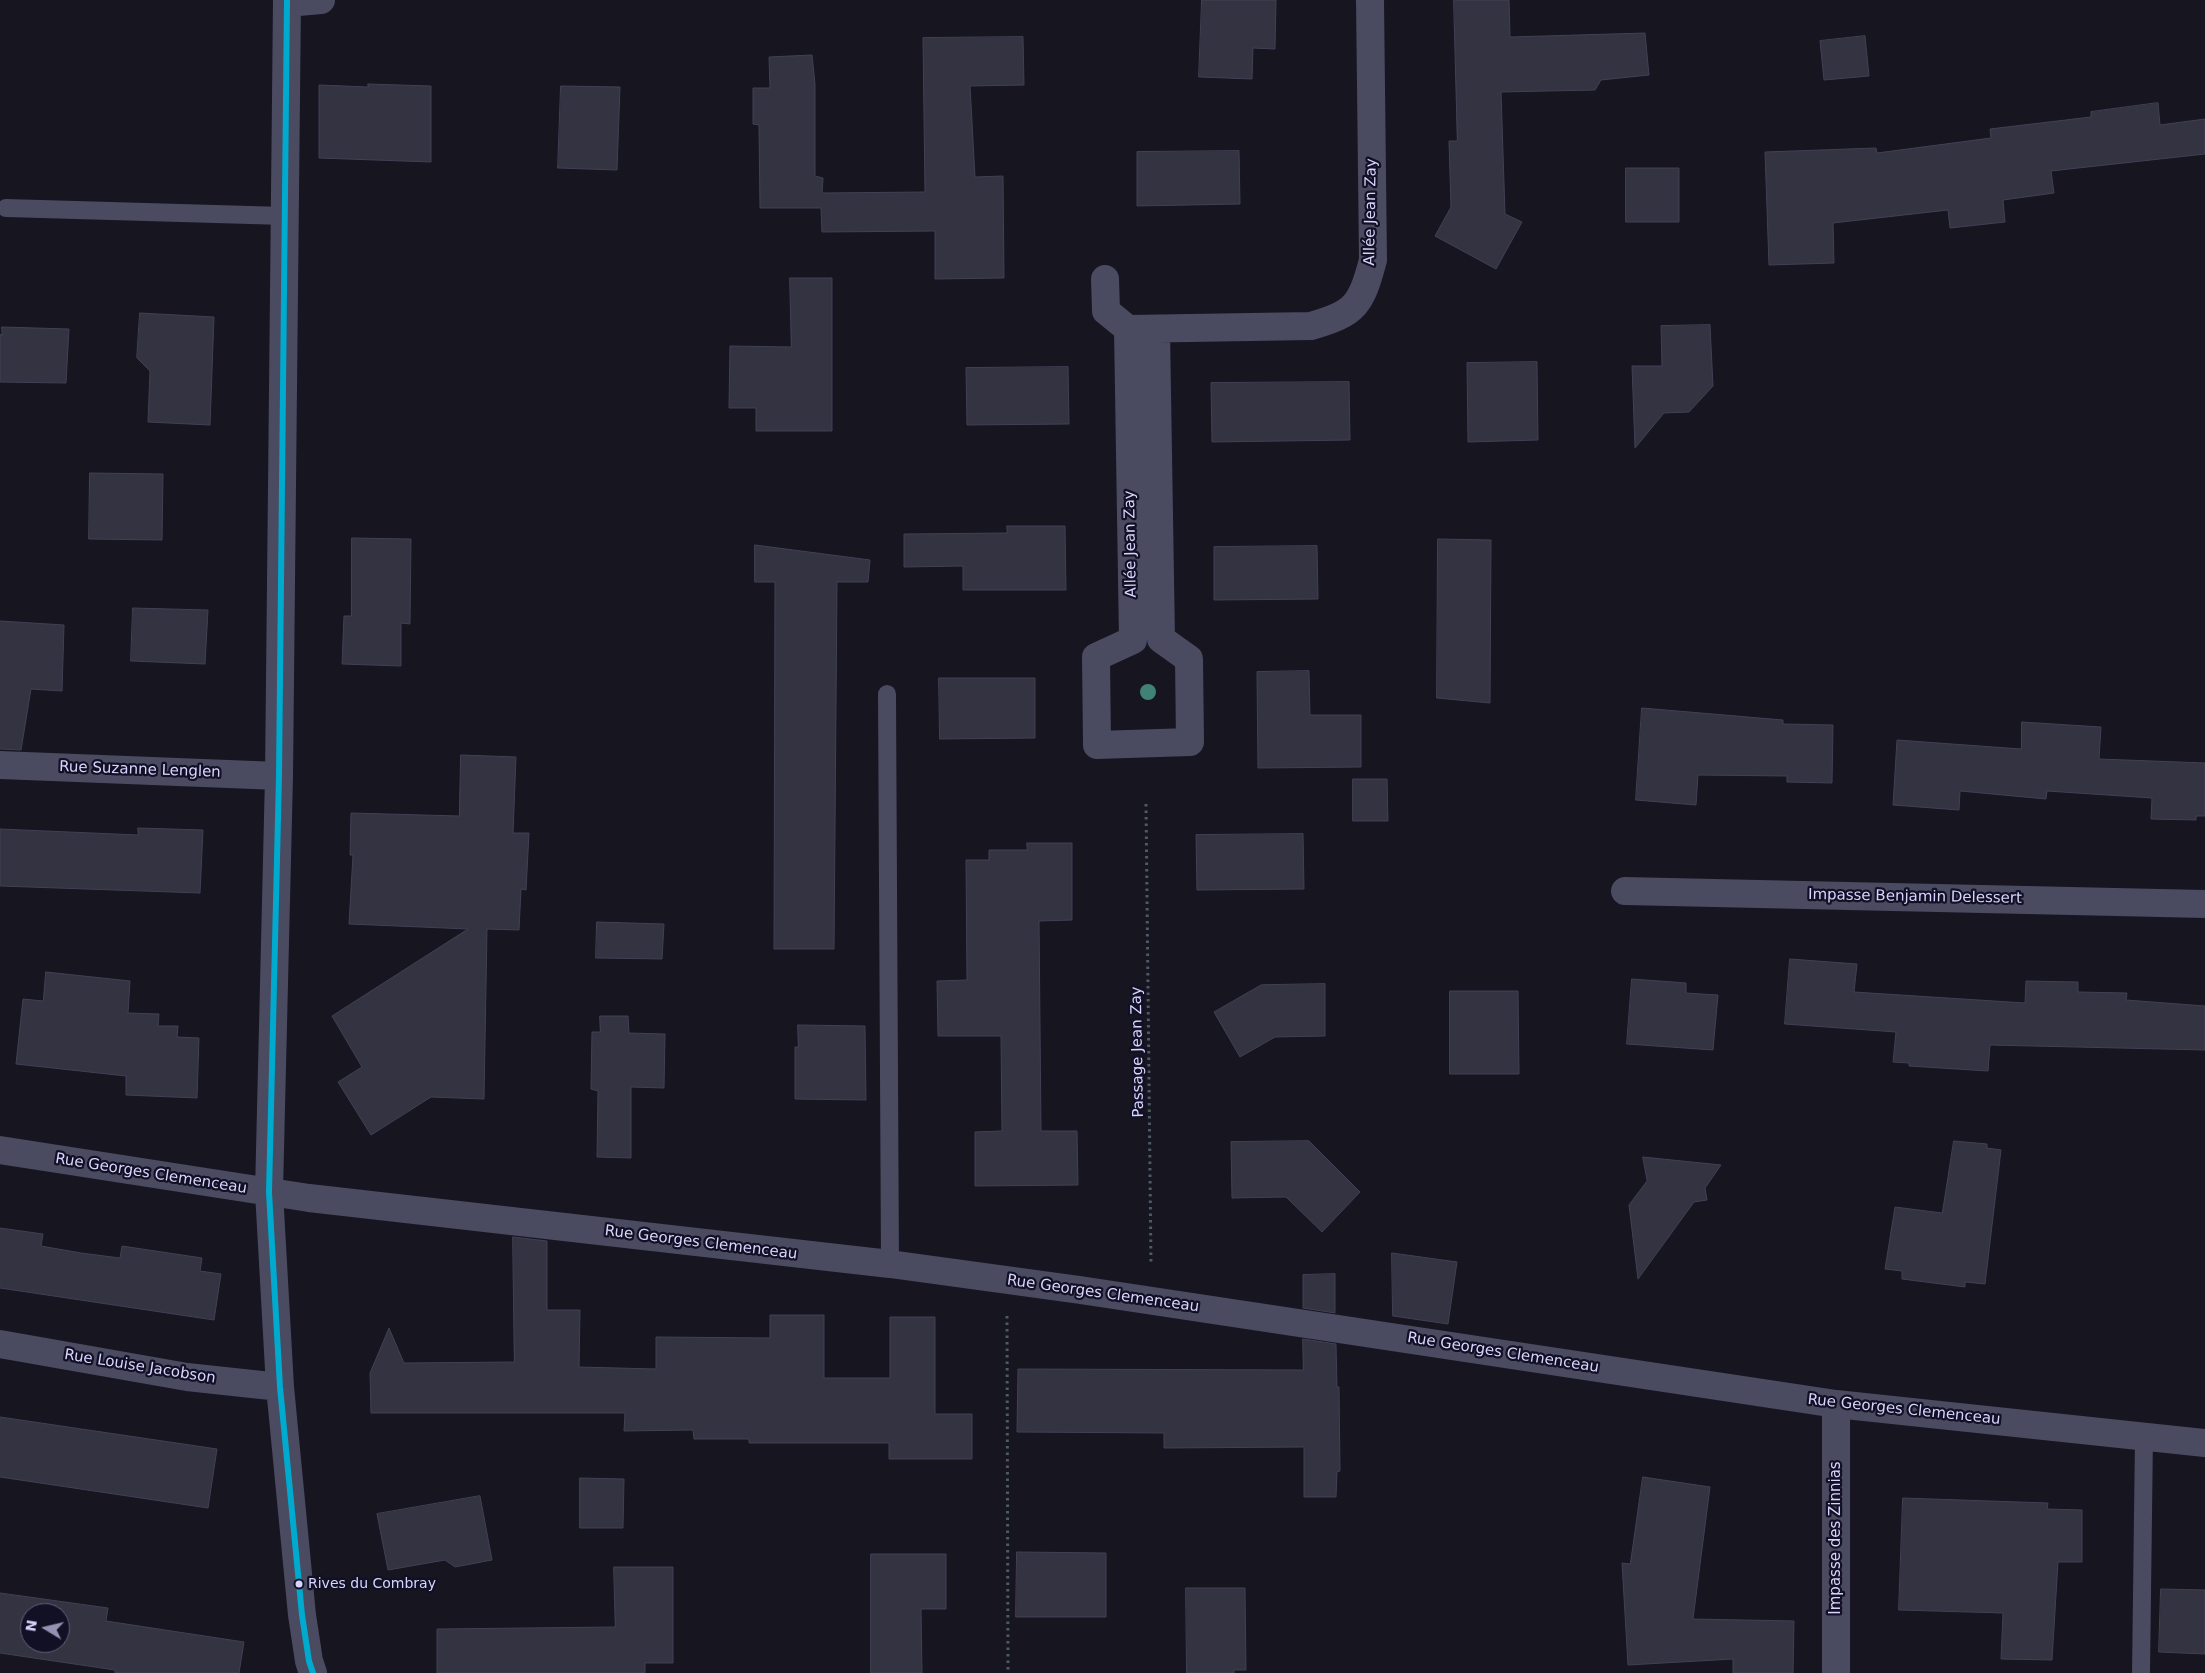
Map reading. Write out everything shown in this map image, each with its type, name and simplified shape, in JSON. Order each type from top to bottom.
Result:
[{"type":"street","points":[[314,1673],[309,1661],[302,1615],[280,1387],[269,1192],[279,776],[287,2],[321,0]]},
{"type":"street","name":"Allée Jean Zay","points":[[1133,640],[1128,329],[1311,326],[1337,319],[1354,307],[1366,286],[1373,260],[1370,0]]},
{"type":"street","points":[[1105,279],[1106,311],[1128,329]]},
{"type":"street","name":"Allée Jean Zay","points":[[1156,330],[1161,639]]},
{"type":"street","points":[[1130,482],[1158,480]]},
{"type":"street","points":[[1161,639],[1189,659],[1190,742],[1097,745],[1096,657],[1133,640],[1161,639]]},
{"type":"street","name":"Rue Suzanne Lenglen","points":[[0,765],[279,776]]},
{"type":"street","name":"Impasse Benjamin Delessert","points":[[1625,891],[2205,904]]},
{"type":"street","name":"Rue Georges Clemenceau","points":[[0,1150],[269,1192],[890,1264],[1152,1300],[1836,1404],[2205,1443]]},
{"type":"street","name":"Rue Louise Jacobson","points":[[0,1344],[187,1377],[280,1387]]},
{"type":"street","name":"Impasse des Zinnias","points":[[1836,1404],[1836,1673]]},
{"type":"lane","points":[[6,208],[285,216]]},
{"type":"lane","points":[[887,694],[890,1264]]},
{"type":"lane","points":[[2141,1673],[2144,1436]]},
{"type":"path","name":"Passage Jean Zay","points":[[1146,804],[1152,1300]]},
{"type":"path","points":[[1007,1280],[1008,1673]]},
{"type":"building","points":[[1202,0],[1276,0],[1275,49],[1253,48],[1252,79],[1199,77]]},
{"type":"building","points":[[1454,0],[1509,0],[1510,37],[1645,33],[1649,75],[1601,80],[1595,90],[1501,92],[1505,214],[1522,222],[1496,269],[1435,236],[1451,207],[1449,141],[1457,141]]},
{"type":"building","points":[[1865,36],[1869,76],[1824,80],[1820,41]]},
{"type":"building","points":[[1023,37],[1024,85],[970,86],[975,177],[1003,176],[1004,278],[935,279],[935,231],[822,232],[821,208],[760,208],[759,125],[753,124],[753,88],[770,88],[769,57],[812,55],[815,84],[815,176],[823,178],[822,193],[925,192],[923,38]]},
{"type":"building","points":[[368,84],[431,86],[431,162],[319,158],[319,85],[368,87]]},
{"type":"building","points":[[561,86],[620,87],[617,170],[558,168]]},
{"type":"building","points":[[2158,103],[2160,125],[2205,119],[2205,154],[2051,171],[2054,193],[2003,200],[2005,222],[1950,228],[1948,210],[1833,223],[1834,263],[1769,265],[1765,152],[1876,148],[1877,153],[1991,138],[1990,129],[2091,117],[2091,112]]},
{"type":"building","points":[[1239,151],[1240,204],[1137,206],[1137,152]]},
{"type":"building","points":[[1626,168],[1679,168],[1679,222],[1626,222]]},
{"type":"building","points":[[790,278],[832,278],[832,431],[756,431],[756,408],[729,408],[730,346],[791,347]]},
{"type":"building","points":[[140,313],[214,317],[210,425],[148,422],[150,371],[137,358]]},
{"type":"building","points":[[1710,325],[1713,386],[1689,412],[1664,413],[1635,448],[1632,366],[1662,366],[1661,326]]},
{"type":"building","points":[[2,327],[69,329],[66,383],[0,382],[0,334],[2,335]]},
{"type":"building","points":[[1537,362],[1538,440],[1468,442],[1467,363]]},
{"type":"building","points":[[1068,367],[1069,424],[967,425],[966,368]]},
{"type":"building","points":[[1349,382],[1350,440],[1212,442],[1211,383]]},
{"type":"building","points":[[90,473],[163,474],[162,540],[89,539]]},
{"type":"building","points":[[1007,526],[1065,526],[1066,590],[963,590],[963,566],[904,567],[904,534],[1007,533]]},
{"type":"building","points":[[352,538],[411,539],[410,624],[401,623],[401,666],[342,664],[344,616],[351,616]]},
{"type":"building","points":[[1438,539],[1491,540],[1490,703],[1437,698]]},
{"type":"building","points":[[755,545],[870,560],[868,582],[837,582],[834,949],[774,949],[775,582],[755,582]]},
{"type":"building","points":[[1317,546],[1318,599],[1214,600],[1214,547]]},
{"type":"building","points":[[133,608],[208,610],[205,664],[131,661]]},
{"type":"building","points":[[0,621],[64,625],[62,691],[31,689],[21,750],[0,749]]},
{"type":"building","points":[[1309,671],[1310,715],[1361,715],[1361,767],[1258,768],[1257,672]]},
{"type":"building","points":[[939,678],[1035,678],[1035,738],[940,739]]},
{"type":"building","points":[[1642,708],[1783,720],[1783,724],[1833,725],[1832,783],[1787,782],[1787,776],[1698,775],[1696,805],[1636,800]]},
{"type":"building","points":[[2022,722],[2101,727],[2099,759],[2205,763],[2205,816],[2196,816],[2196,820],[2151,819],[2152,798],[2047,791],[2046,799],[1960,791],[1959,810],[1893,805],[1897,740],[2021,749]]},
{"type":"building","points":[[461,755],[516,757],[513,833],[529,833],[526,890],[521,889],[519,930],[487,929],[484,1099],[431,1097],[371,1135],[338,1082],[362,1067],[332,1016],[468,929],[349,924],[353,855],[350,855],[351,813],[459,816]]},
{"type":"building","points":[[1353,779],[1387,779],[1388,821],[1353,821]]},
{"type":"building","points":[[138,828],[203,830],[200,893],[0,886],[0,829],[138,835]]},
{"type":"building","points":[[1303,834],[1304,889],[1197,890],[1196,835]]},
{"type":"building","points":[[1027,843],[1072,843],[1072,920],[1039,921],[1041,1131],[1077,1131],[1078,1185],[975,1186],[975,1132],[1002,1131],[1001,1036],[938,1036],[937,981],[967,980],[966,860],[989,860],[989,850],[1027,850]]},
{"type":"building","points":[[597,922],[664,924],[662,959],[596,958]]},
{"type":"building","points":[[1790,959],[1857,964],[1854,992],[2025,1003],[2026,981],[2078,982],[2078,992],[2127,993],[2126,1000],[2205,1006],[2205,1050],[1990,1045],[1988,1071],[1909,1066],[1909,1063],[1893,1062],[1896,1032],[1785,1024]]},
{"type":"building","points":[[46,972],[130,981],[128,1013],[159,1014],[158,1026],[178,1026],[177,1037],[199,1038],[197,1098],[126,1095],[126,1076],[16,1064],[23,999],[43,1001]]},
{"type":"building","points":[[1632,979],[1686,983],[1686,993],[1718,995],[1713,1050],[1627,1044]]},
{"type":"building","points":[[1325,984],[1325,1036],[1275,1037],[1240,1057],[1214,1012],[1261,985]]},
{"type":"building","points":[[1450,991],[1518,991],[1519,1074],[1450,1074]]},
{"type":"building","points":[[600,1016],[628,1016],[629,1033],[665,1034],[664,1088],[631,1087],[631,1158],[597,1157],[598,1091],[591,1089],[592,1032],[600,1032]]},
{"type":"building","points":[[798,1025],[865,1026],[866,1100],[795,1099],[795,1047],[798,1047]]},
{"type":"building","points":[[1309,1141],[1360,1192],[1322,1232],[1286,1197],[1232,1198],[1231,1142]]},
{"type":"building","points":[[1954,1141],[1987,1144],[1987,1148],[2001,1150],[1985,1284],[1965,1282],[1965,1287],[1902,1279],[1902,1271],[1885,1269],[1895,1207],[1942,1213]]},
{"type":"building","points":[[1643,1157],[1721,1165],[1705,1188],[1707,1200],[1694,1202],[1638,1279],[1629,1205],[1647,1181]]},
{"type":"building","points":[[0,1228],[43,1234],[41,1246],[81,1253],[120,1258],[122,1246],[202,1258],[200,1271],[221,1274],[214,1320],[0,1288]]},
{"type":"building","points":[[513,1237],[547,1241],[547,1310],[580,1310],[579,1367],[656,1369],[656,1337],[770,1338],[770,1315],[824,1315],[824,1378],[890,1378],[890,1317],[935,1317],[935,1414],[972,1414],[972,1459],[889,1459],[889,1443],[749,1443],[749,1439],[694,1439],[693,1430],[624,1431],[625,1413],[371,1413],[370,1373],[389,1328],[404,1363],[514,1362]]},
{"type":"building","points":[[1392,1253],[1457,1262],[1448,1324],[1393,1316]]},
{"type":"building","points":[[1335,1274],[1335,1313],[1303,1308],[1303,1275]]},
{"type":"building","points":[[1303,1339],[1336,1344],[1337,1387],[1339,1387],[1340,1471],[1337,1472],[1336,1497],[1304,1497],[1304,1447],[1164,1448],[1164,1433],[1017,1432],[1018,1369],[1303,1370]]},
{"type":"building","points":[[0,1417],[217,1449],[208,1508],[0,1477]]},
{"type":"building","points":[[1643,1477],[1710,1487],[1693,1619],[1794,1621],[1793,1673],[1733,1673],[1733,1659],[1628,1665],[1622,1563],[1630,1564]]},
{"type":"building","points":[[580,1478],[624,1479],[623,1528],[580,1528]]},
{"type":"building","points":[[480,1496],[492,1560],[455,1567],[445,1560],[388,1570],[377,1514]]},
{"type":"building","points":[[1903,1498],[2048,1503],[2047,1509],[2082,1510],[2082,1562],[2058,1562],[2052,1660],[2001,1659],[2003,1613],[1899,1610]]},
{"type":"building","points":[[1017,1552],[1106,1553],[1106,1617],[1016,1617]]},
{"type":"building","points":[[871,1554],[946,1554],[946,1609],[921,1609],[922,1673],[871,1673]]},
{"type":"building","points":[[614,1567],[673,1567],[673,1663],[645,1663],[645,1673],[437,1673],[437,1629],[615,1627]]},
{"type":"building","points":[[1186,1588],[1245,1588],[1246,1670],[1234,1670],[1234,1673],[1187,1673]]},
{"type":"building","points":[[2161,1589],[2205,1590],[2205,1654],[2159,1652]]},
{"type":"building","points":[[0,1593],[108,1608],[106,1621],[244,1642],[239,1673],[115,1673],[115,1670],[0,1653]]},
{"type":"transit line","points":[[287,0],[279,776],[269,1192],[280,1387],[302,1615],[309,1661],[313,1673]]},
{"type":"place","name":"Rives du Combray","points":[[299,1584]]}]
